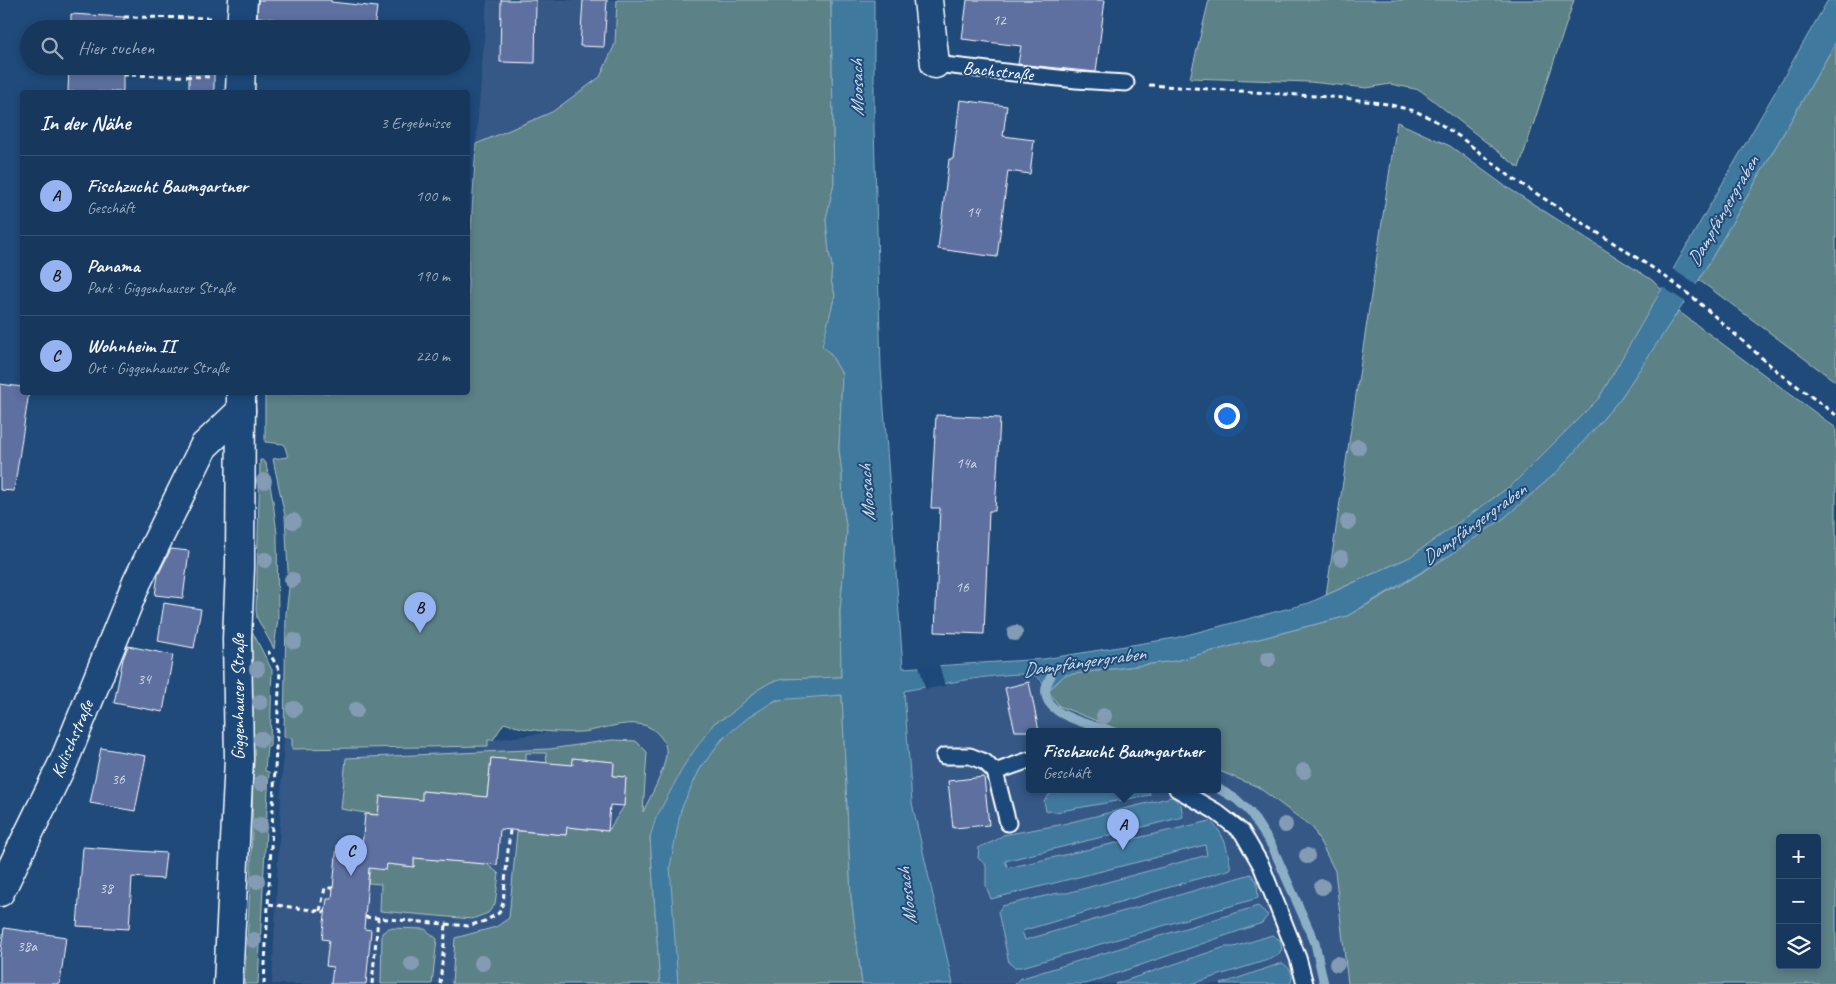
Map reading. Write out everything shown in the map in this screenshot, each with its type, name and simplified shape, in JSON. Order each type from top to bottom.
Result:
[{"type":"street","points":[[233,20],[243,0]]},
{"type":"street","name":"Bachstraße","points":[[928,0],[935,64]]},
{"type":"street","name":"Giggenhauser Straße","points":[[137,582],[204,446],[241,402]]},
{"type":"street","name":"Giggenhauser Straße","points":[[228,984],[238,759],[236,639],[240,568],[241,402]]},
{"type":"street","name":"Kulischstraße","points":[[0,892],[64,761],[137,582]]},
{"type":"lane","name":"Bachstraße","points":[[935,64],[1076,80],[1126,83]]},
{"type":"lane","points":[[944,756],[970,756],[984,762],[995,772],[1008,823]]},
{"type":"lane","points":[[995,772],[1026,761]]},
{"type":"lane","points":[[1184,793],[1215,811],[1242,832],[1261,865],[1298,958],[1306,984]]},
{"type":"path","points":[[124,16],[186,20]]},
{"type":"path","points":[[123,75],[234,79]]},
{"type":"path","points":[[1126,83],[1344,98],[1387,104],[1415,111],[1460,136],[1512,178],[1659,272],[1695,298],[1778,372],[1836,415]]},
{"type":"path","points":[[264,984],[280,672]]},
{"type":"path","points":[[365,917],[468,926],[486,922],[499,913],[503,904],[510,830]]},
{"type":"path","points":[[320,911],[325,888],[333,888]]},
{"type":"path","points":[[269,904],[325,912]]},
{"type":"path","points":[[372,984],[378,918]]},
{"type":"path","points":[[440,984],[446,925]]},
{"type":"path","points":[[369,951],[375,951]]},
{"type":"path","points":[[368,968],[374,967]]},
{"type":"shaded area","points":[[487,0],[617,0],[615,44],[600,77],[552,112],[476,144]]},
{"type":"shaded area","points":[[1014,674],[1035,675],[1059,706],[1114,728],[1026,728],[1026,793],[1221,793],[1221,772],[1258,787],[1313,828],[1335,871],[1348,984],[953,984],[912,803],[904,690],[955,681]]},
{"type":"shaded area","points":[[643,719],[690,742],[646,813],[642,984],[272,984],[284,737],[493,740]]},
{"type":"green space","points":[[617,0],[831,0],[834,183],[826,219],[832,265],[831,280],[835,295],[827,327],[830,353],[842,374],[839,449],[843,506],[847,531],[840,611],[841,677],[785,679],[771,682],[759,689],[728,716],[714,723],[650,837],[660,984],[452,984],[455,938],[496,927],[509,918],[517,831],[566,835],[567,827],[608,831],[624,806],[626,777],[613,776],[614,762],[573,758],[573,765],[547,763],[546,753],[526,753],[526,761],[491,758],[487,797],[423,791],[422,800],[378,815],[341,809],[346,758],[550,749],[612,740],[636,741],[647,752],[643,812],[662,770],[666,747],[659,735],[651,728],[642,725],[621,724],[590,731],[561,732],[532,730],[504,723],[493,740],[488,740],[488,746],[292,749],[292,738],[284,737],[286,613],[289,588],[285,516],[273,459],[288,457],[284,444],[265,442],[265,395],[470,395],[470,229],[476,144],[552,112],[600,77],[615,44]]},
{"type":"green space","points":[[1209,0],[1574,0],[1519,168],[1420,90],[1390,84],[1367,88],[1310,82],[1190,78]]},
{"type":"green space","points":[[1836,42],[1836,382],[1699,280]]},
{"type":"green space","points":[[1397,122],[1450,146],[1505,186],[1652,280],[1662,290],[1599,398],[1512,485],[1410,557],[1326,595]]},
{"type":"green space","points":[[1678,311],[1836,428],[1836,984],[1348,984],[1335,871],[1313,828],[1258,787],[1221,772],[1221,728],[1114,728],[1059,706],[1048,691],[1065,675],[1174,661],[1347,616],[1450,555],[1504,518],[1558,471],[1620,399]]},
{"type":"green space","points":[[260,460],[266,463],[277,534],[278,619],[274,649],[257,618],[256,610]]},
{"type":"green space","points":[[249,631],[252,631],[272,670],[270,746],[267,746],[265,771],[269,772],[258,984],[244,984],[250,896],[253,807]]},
{"type":"green space","points":[[842,695],[851,896],[862,984],[678,984],[671,911],[670,867],[679,816],[688,792],[700,769],[715,748],[732,730],[753,714],[775,701]]},
{"type":"green space","points":[[414,858],[487,864],[499,874],[495,904],[488,913],[472,919],[380,911],[381,884],[368,883],[371,862],[386,870],[387,864],[414,867]]},
{"type":"green space","points":[[389,928],[425,929],[437,939],[432,984],[381,984],[382,933]]},
{"type":"water","points":[[831,0],[874,0],[874,128],[881,368],[903,668],[1044,659],[1175,638],[1309,603],[1410,557],[1512,485],[1599,398],[1828,0],[1836,0],[1836,42],[1699,280],[1620,399],[1558,471],[1504,518],[1450,555],[1347,616],[1174,661],[1065,675],[1047,691],[1043,683],[1036,676],[1012,674],[904,691],[912,803],[953,984],[862,984],[851,896],[842,695],[776,700],[749,717],[722,739],[700,769],[681,809],[670,867],[678,984],[660,984],[650,837],[656,818],[686,762],[714,723],[728,716],[759,689],[771,682],[785,679],[841,677],[840,611],[847,531],[843,506],[839,449],[842,374],[830,353],[822,346],[835,295],[831,280],[832,265],[826,219],[834,183]]},
{"type":"water","points":[[1051,793],[1150,793],[1150,795],[1055,812],[1046,811],[1044,801]]},
{"type":"water","points":[[1172,797],[1181,805],[1183,817],[1005,861],[1008,868],[1210,821],[1223,837],[1231,869],[1022,931],[1025,940],[1251,874],[1257,882],[1258,898],[1022,967],[1014,967],[1009,963],[998,912],[1002,906],[1058,893],[1067,893],[1207,855],[1205,845],[991,899],[986,886],[986,865],[978,858],[979,847],[995,841],[1003,835],[1059,825]]},
{"type":"water","points":[[1258,906],[1268,915],[1262,923],[1086,984],[1015,984],[1019,979]]},
{"type":"water","points":[[1272,935],[1280,940],[1282,949],[1278,955],[1271,959],[1191,984],[1115,984],[1225,947],[1234,947]]},
{"type":"water","points":[[1282,963],[1291,972],[1290,984],[1221,984]]},
{"type":"pier","points":[[1671,268],[1698,286],[1687,303],[1661,286]]},
{"type":"pier","points":[[939,664],[945,686],[925,689],[919,665]]},
{"type":"building","points":[[258,0],[331,0],[331,2],[377,7],[375,20],[280,20],[257,17]]},
{"type":"building","points":[[501,0],[536,0],[535,63],[500,62]]},
{"type":"building","points":[[583,0],[607,0],[604,47],[580,46]]},
{"type":"building","points":[[967,0],[1105,0],[1096,72],[1018,64],[1021,46],[962,39]]},
{"type":"building","points":[[71,14],[124,17],[124,20],[71,20]]},
{"type":"building","points":[[69,75],[123,75],[123,90],[68,90]]},
{"type":"building","points":[[189,75],[214,75],[214,90],[189,90]]},
{"type":"building","points":[[960,100],[1007,106],[1003,136],[1034,140],[1030,174],[1008,171],[997,257],[938,249],[949,159],[953,159]]},
{"type":"building","points":[[0,384],[20,387],[20,395],[29,395],[14,491],[0,490]]},
{"type":"building","points":[[936,415],[1000,418],[995,511],[989,511],[984,634],[935,632],[940,508],[931,508]]},
{"type":"building","points":[[171,549],[189,551],[183,598],[155,595],[158,575]]},
{"type":"building","points":[[164,603],[201,609],[194,648],[158,641]]},
{"type":"building","points":[[128,646],[173,655],[163,712],[114,703],[123,659]]},
{"type":"building","points":[[1029,682],[1038,728],[1026,728],[1026,731],[1015,731],[1005,688]]},
{"type":"building","points":[[101,748],[146,756],[135,811],[90,803]]},
{"type":"building","points":[[491,758],[573,765],[572,758],[614,762],[613,776],[626,777],[624,806],[610,805],[608,831],[567,827],[566,835],[500,829],[497,865],[414,858],[414,867],[387,864],[386,870],[369,868],[364,929],[371,930],[366,984],[331,984],[333,967],[326,966],[329,940],[322,939],[327,899],[332,899],[337,845],[362,847],[365,814],[378,815],[380,796],[422,800],[422,791],[487,797]]},
{"type":"building","points":[[984,777],[989,825],[953,828],[948,781]]},
{"type":"building","points":[[83,847],[166,853],[163,879],[132,877],[129,929],[77,926]]},
{"type":"building","points":[[4,928],[66,937],[60,984],[0,984],[0,957]]},
{"type":"waterway","name":"Dampfängergraben","points":[[1051,676],[1046,689],[1047,699],[1053,708],[1075,720],[1100,728]]},
{"type":"waterway","points":[[1221,790],[1236,799],[1250,812],[1272,846],[1315,943],[1324,984]]},
{"type":"place","name":"Panama","points":[[420,633]]},
{"type":"place","name":"Fischzucht Baumgartner","points":[[1123,850]]},
{"type":"place","name":"Wohnheim II","points":[[351,876]]},
{"type":"water label","name":"Moosach","points":[[857,88]]},
{"type":"water label","name":"Moosach","points":[[867,493]]},
{"type":"water label","name":"Moosach","points":[[907,896]]}]
